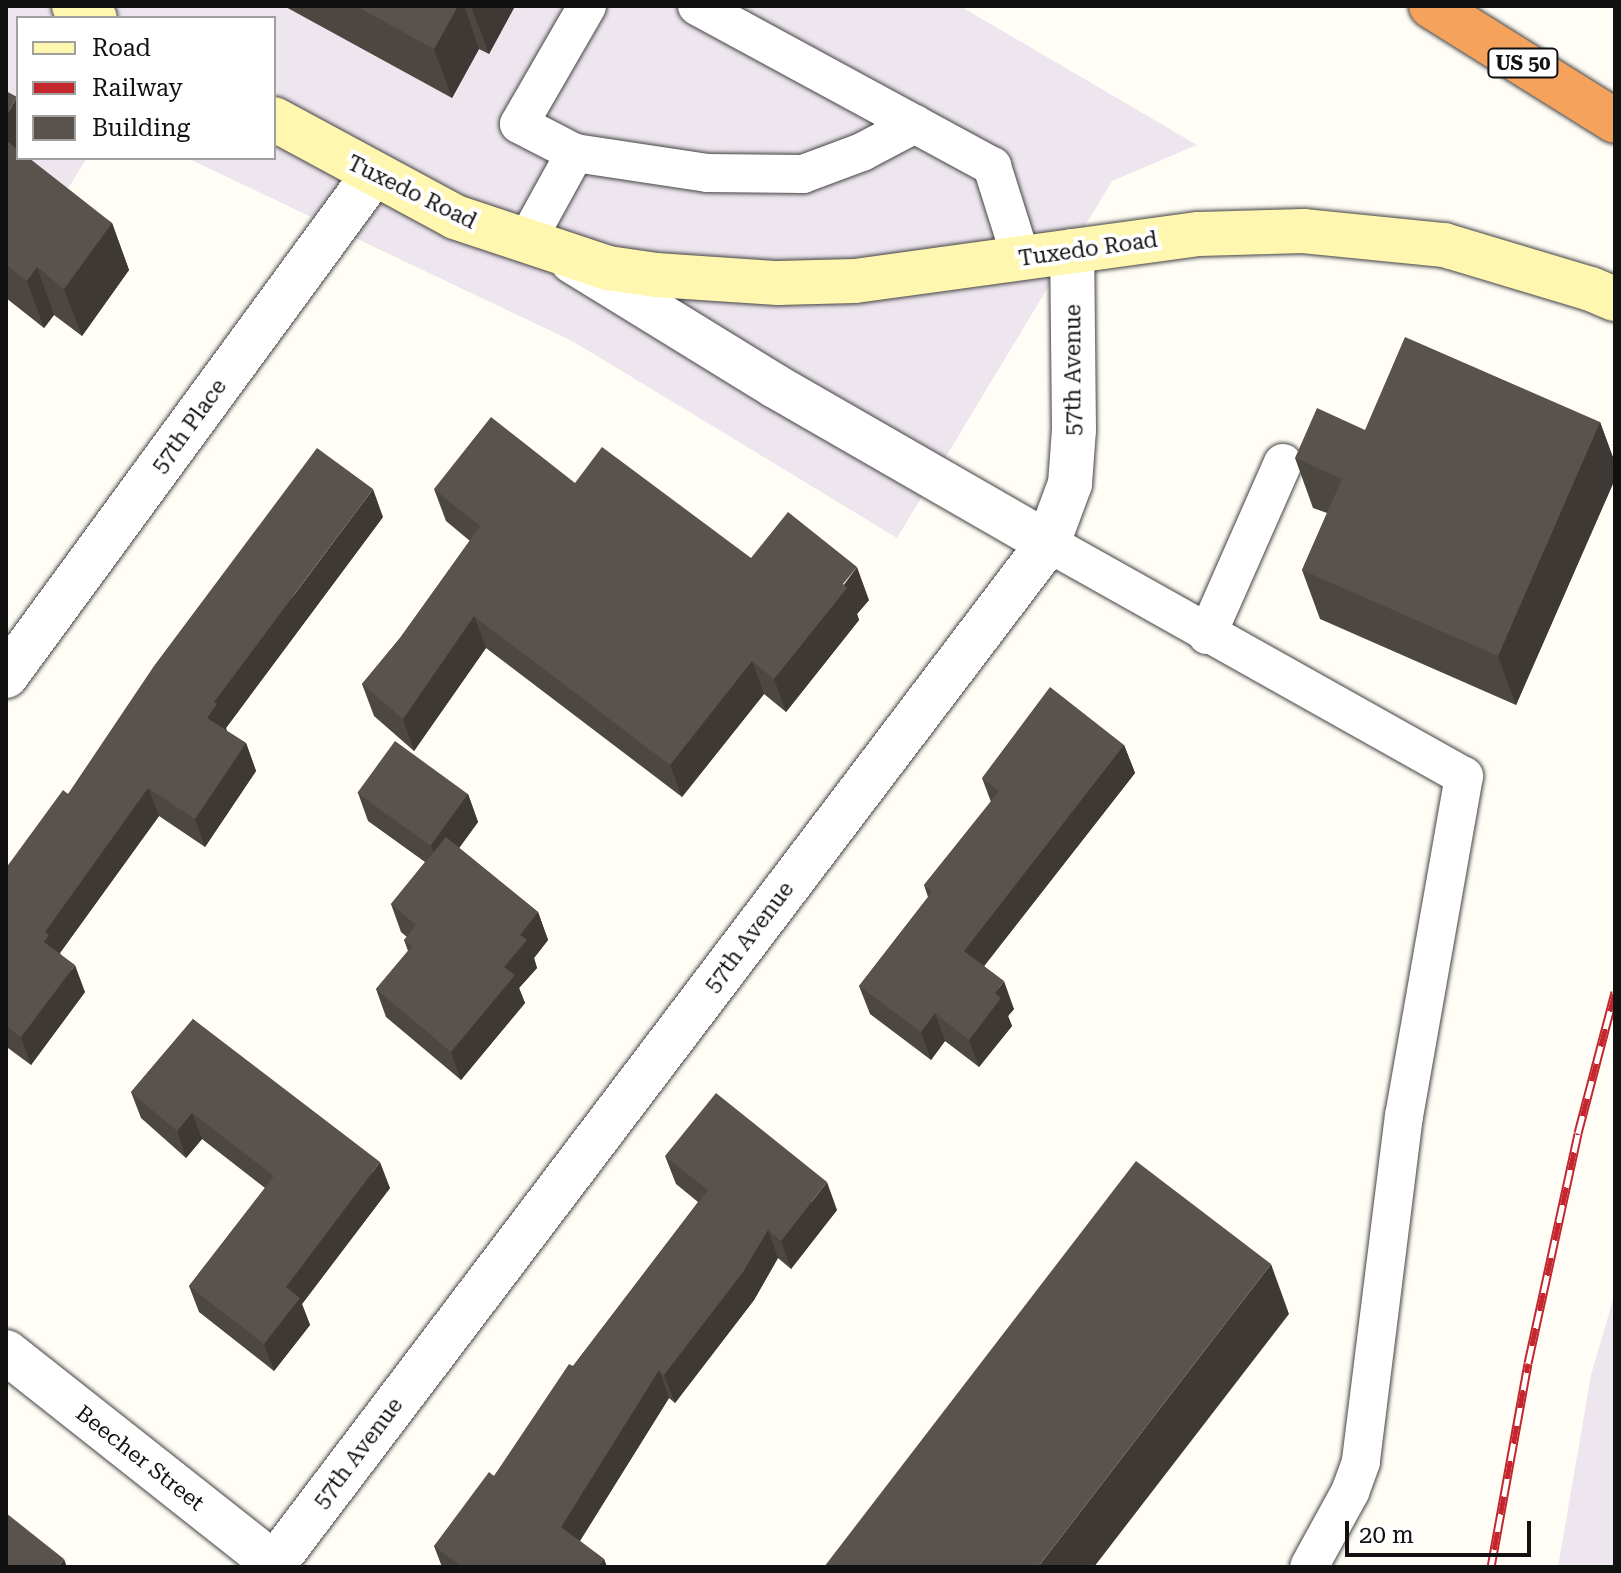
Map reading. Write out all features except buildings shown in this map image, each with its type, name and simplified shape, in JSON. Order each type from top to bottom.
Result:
[{"type":"highway","name":"US 50","points":[[1431,6],[1615,121]]},
{"type":"main road","points":[[74,6],[92,16]]},
{"type":"main road","name":"Tuxedo Road","points":[[276,120],[455,217],[632,272],[778,283],[855,281],[1199,234],[1303,231],[1444,245],[1615,299]]},
{"type":"street","name":"57th Place","points":[[6,676],[373,175]]},
{"type":"street","name":"Tuxedo Road","points":[[541,246],[775,386],[1048,543]]},
{"type":"street","name":"57th Avenue","points":[[273,1565],[1048,543],[1070,484],[1074,430],[1072,251]]},
{"type":"street","name":"Beecher Street","points":[[6,1352],[273,1565]]},
{"type":"lane","points":[[587,6],[519,124],[575,153],[707,173],[803,174],[862,152],[915,124]]},
{"type":"lane","points":[[697,6],[992,166],[1021,258]]},
{"type":"lane","points":[[541,246],[575,153]]},
{"type":"lane","points":[[1207,635],[1283,463]]},
{"type":"lane","points":[[1048,543],[1207,635],[1464,776],[1404,1115],[1361,1462],[1344,1504],[1309,1567]]},
{"type":"shaded area","points":[[6,6],[960,6],[1197,145],[1112,181],[897,538],[574,342],[191,160],[276,160],[276,16],[16,16],[16,160],[86,160],[6,288]]},
{"type":"shaded area","points":[[1615,1293],[1615,1567],[1558,1567],[1591,1375]]},
{"type":"railway","points":[[1491,1567],[1528,1363],[1578,1133],[1615,992]]}]
